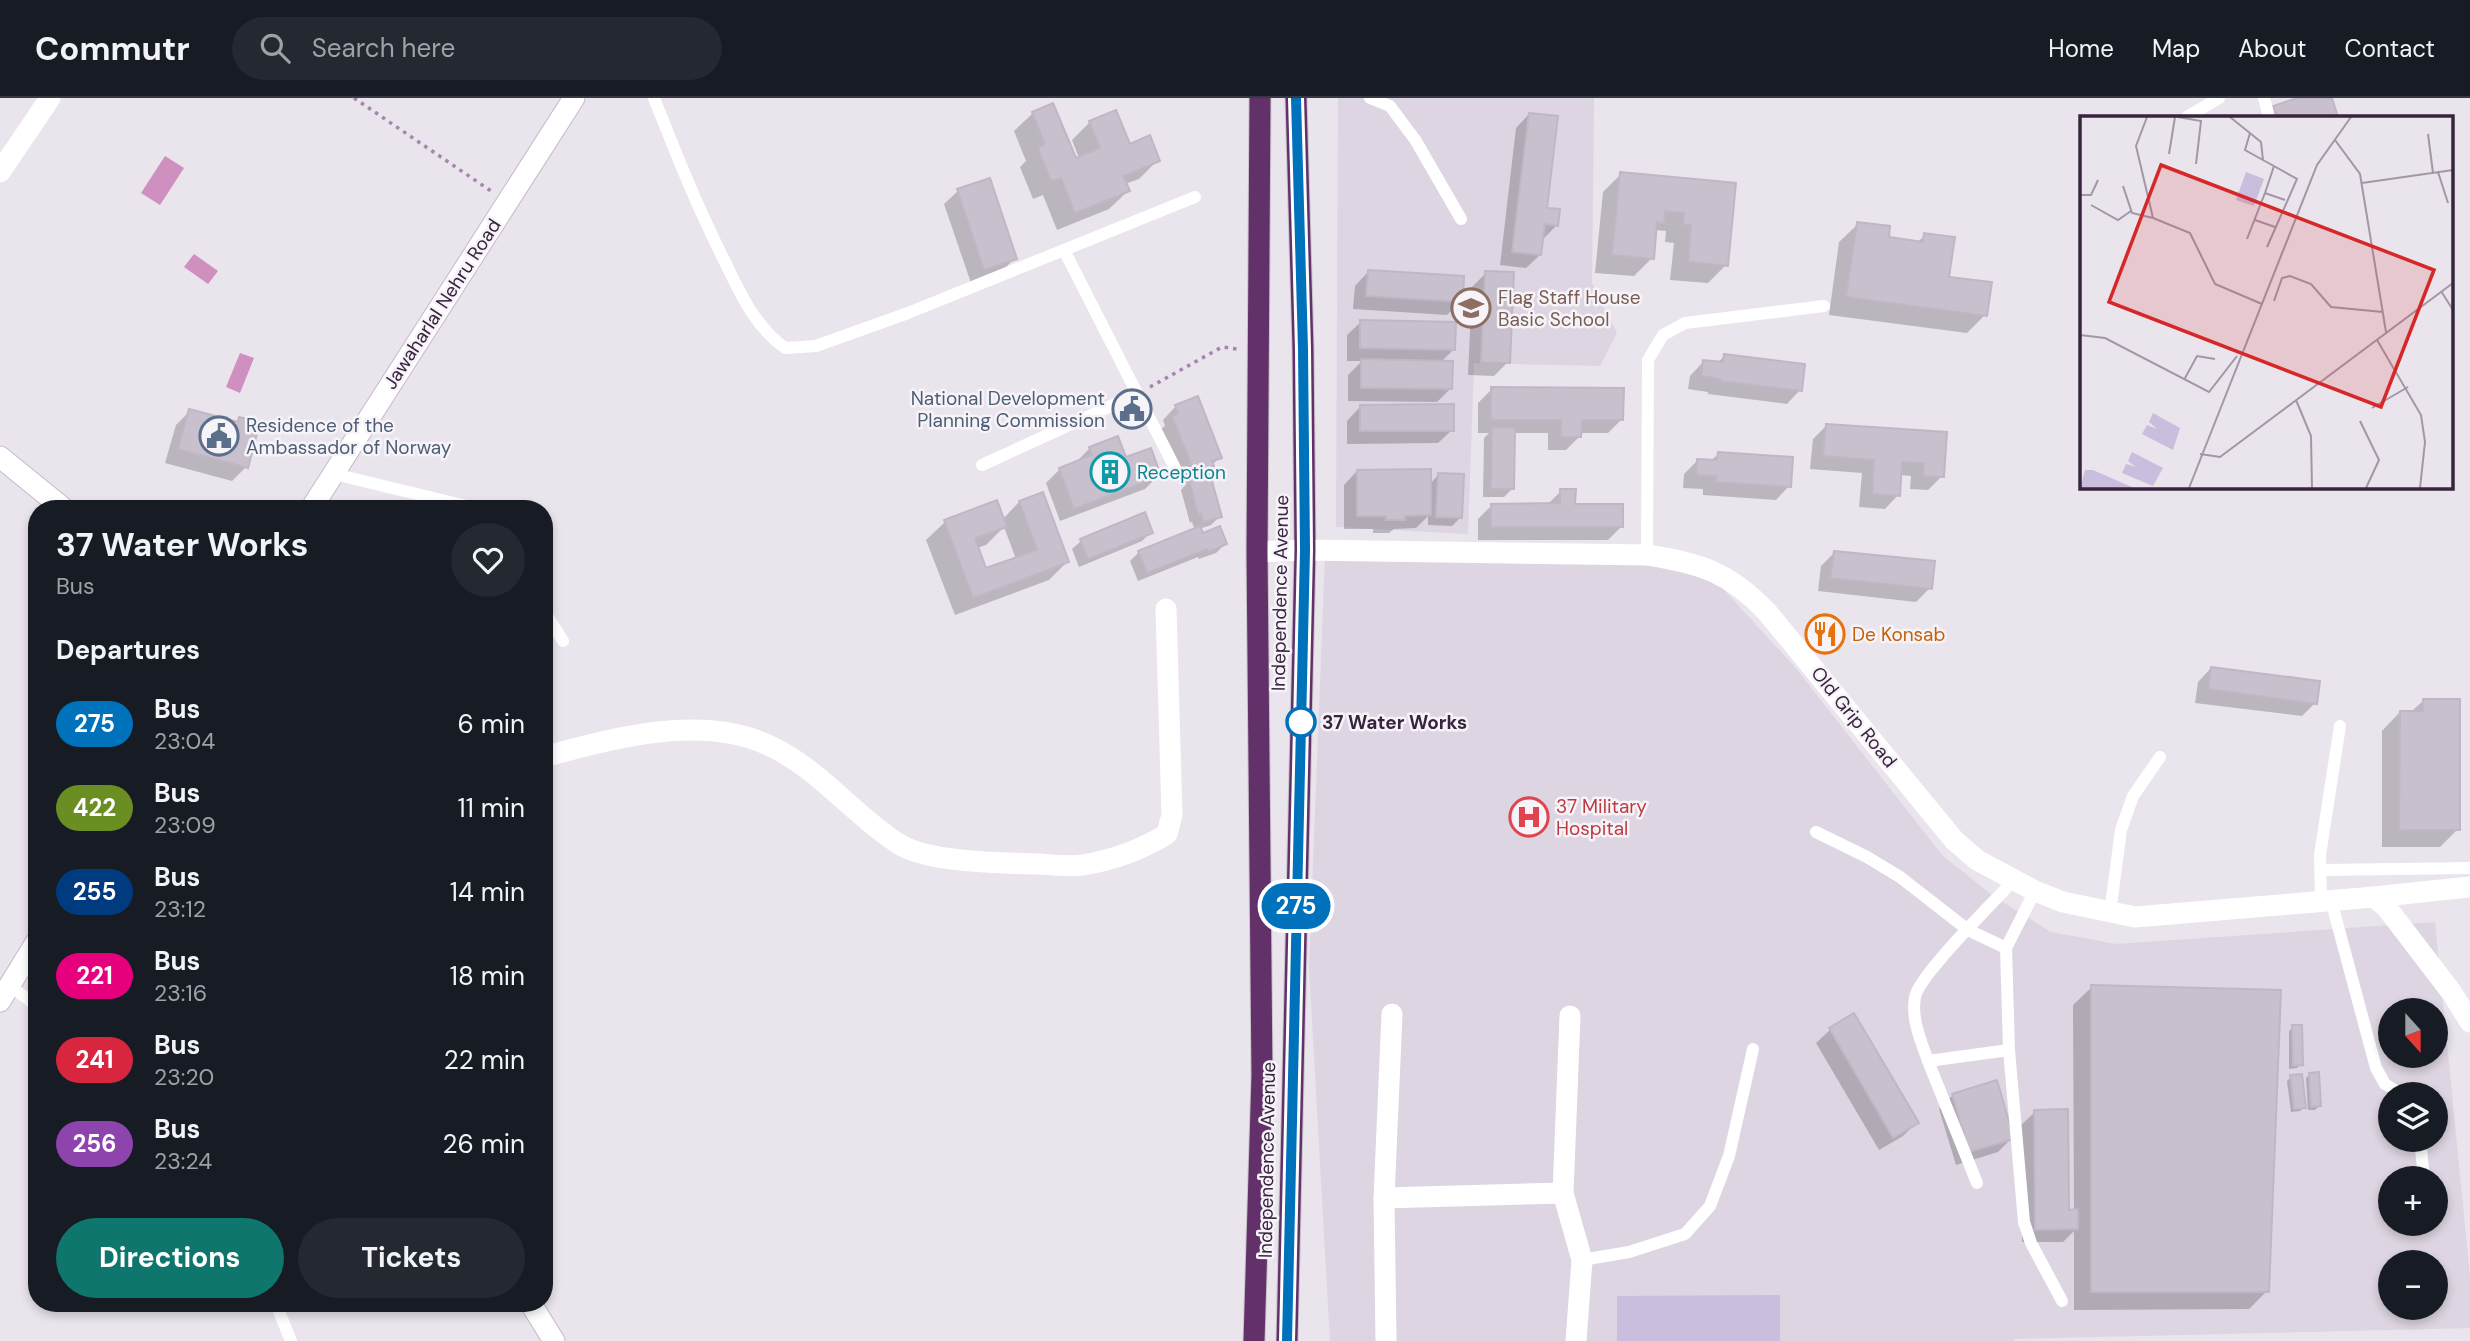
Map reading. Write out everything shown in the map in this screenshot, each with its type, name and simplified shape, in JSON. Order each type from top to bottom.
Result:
[{"type":"highway","name":"Independence Avenue","points":[[1254,1341],[1262,1075],[1257,552],[1260,98]]},
{"type":"highway","name":"Independence Avenue","points":[[1287,1341],[1305,550],[1296,98]]},
{"type":"street","points":[[0,172],[50,98]]},
{"type":"street","name":"Jawaharlal Nehru Road","points":[[317,500],[573,98]]},
{"type":"street","points":[[0,457],[53,500]]},
{"type":"street","name":"Old Grip Road","points":[[1257,552],[1305,550],[1647,555],[1687,561],[1715,572],[1746,589],[1767,612],[1954,839],[1977,860],[2035,891],[2063,902],[2135,917],[2326,901],[2380,903],[2470,887]]},
{"type":"street","points":[[553,754],[585,745],[653,732],[702,730],[738,735],[767,744],[805,767],[901,845],[932,856],[1079,866],[1117,857],[1149,845],[1167,834],[1171,816],[1166,609]]},
{"type":"street","points":[[2380,903],[2452,993],[2470,1022]]},
{"type":"street","points":[[5,993],[28,956]]},
{"type":"street","points":[[1386,1341],[1384,1198],[1392,1014]]},
{"type":"street","points":[[1570,1016],[1563,1194],[1582,1260],[1576,1341]]},
{"type":"street","points":[[1384,1198],[1563,1194]]},
{"type":"street","points":[[536,1312],[554,1341]]},
{"type":"lane","points":[[653,98],[697,205],[738,288],[760,325],[785,348],[816,346],[908,313],[1195,197]]},
{"type":"lane","points":[[1370,98],[1390,106],[1410,132],[1461,219]]},
{"type":"lane","points":[[2189,116],[2219,98]]},
{"type":"lane","points":[[2264,98],[2269,116]]},
{"type":"lane","points":[[1064,250],[1175,468]]},
{"type":"lane","points":[[1647,555],[1648,360],[1663,335],[1685,323],[1824,306]]},
{"type":"lane","points":[[982,465],[1137,394]]},
{"type":"lane","points":[[334,474],[442,500]]},
{"type":"lane","points":[[553,625],[563,641]]},
{"type":"lane","points":[[2340,726],[2320,870],[2326,901],[2376,1068],[2384,1082]]},
{"type":"lane","points":[[2110,913],[2121,830],[2133,796],[2160,757]]},
{"type":"lane","points":[[1816,832],[1889,870],[1968,930],[2006,948]]},
{"type":"lane","points":[[2320,870],[2470,868]]},
{"type":"lane","points":[[1977,1183],[1915,1023],[1915,995],[1936,964],[2014,880]]},
{"type":"lane","points":[[2035,891],[2006,948],[2009,1049],[2024,1222],[2031,1242],[2062,1301]]},
{"type":"lane","points":[[5,993],[28,1002]]},
{"type":"lane","points":[[1582,1260],[1629,1252],[1685,1234],[1710,1206],[1729,1156],[1753,1049]]},
{"type":"lane","points":[[1928,1061],[2009,1049]]},
{"type":"lane","points":[[278,1312],[291,1341]]},
{"type":"path","points":[[354,98],[507,202]]},
{"type":"path","points":[[1137,394],[1222,347],[1239,349]]},
{"type":"shaded area","name":"Flag Staff House Basic School","points":[[1338,98],[1594,98],[1592,283],[1617,333],[1600,366],[1474,363],[1468,534],[1336,527]]},
{"type":"shaded area","points":[[165,156],[184,168],[160,205],[141,193]]},
{"type":"shaded area","points":[[194,254],[218,271],[208,284],[184,267]]},
{"type":"shaded area","points":[[240,353],[254,358],[240,393],[226,387]]},
{"type":"shaded area","name":"37 Military Hospital","points":[[1325,556],[1650,561],[1713,578],[1795,667],[1942,855],[1993,896],[2051,932],[2116,944],[2435,922],[2443,998],[2378,998],[2378,1068],[2448,1068],[2448,1053],[2470,1276],[2470,1328],[2014,1339],[2015,1341],[1330,1341],[1309,966]]},
{"type":"shaded area","points":[[1780,1295],[1780,1341],[1617,1341],[1617,1296]]},
{"type":"building","points":[[2297,98],[2332,98],[2338,116],[2277,116],[2273,106]]},
{"type":"building","points":[[1053,103],[1076,158],[1100,148],[1089,121],[1116,110],[1130,144],[1150,135],[1160,161],[1123,176],[1130,191],[1075,213],[1061,178],[1051,181],[1038,148],[1045,144],[1032,112]]},
{"type":"building","points":[[1529,113],[1558,116],[1547,208],[1560,209],[1558,226],[1545,224],[1541,255],[1512,252]]},
{"type":"building","points":[[1620,172],[1736,183],[1728,266],[1688,262],[1691,225],[1683,225],[1684,213],[1665,211],[1664,223],[1657,222],[1654,259],[1612,255]]},
{"type":"building","points":[[990,178],[1017,259],[984,270],[957,189]]},
{"type":"building","points":[[1857,222],[1890,226],[1889,237],[1923,242],[1924,233],[1955,237],[1949,277],[1992,282],[1987,316],[1846,297]]},
{"type":"building","points":[[1368,270],[1464,276],[1463,302],[1366,296]]},
{"type":"building","points":[[1485,271],[1514,272],[1510,363],[1481,362]]},
{"type":"building","points":[[1360,320],[1456,322],[1455,350],[1360,348]]},
{"type":"building","points":[[1724,354],[1805,364],[1802,391],[1701,376],[1703,360],[1723,362]]},
{"type":"building","points":[[1361,359],[1453,361],[1452,389],[1361,388]]},
{"type":"building","points":[[1491,387],[1624,388],[1623,420],[1582,420],[1581,437],[1561,437],[1561,420],[1491,420]]},
{"type":"building","points":[[1198,396],[1222,458],[1212,461],[1214,466],[1195,474],[1172,416],[1178,413],[1175,405]]},
{"type":"building","points":[[1454,404],[1454,431],[1360,431],[1360,405]]},
{"type":"building","name":"Residence of the Ambassador of Norway","points":[[189,409],[238,422],[239,417],[260,422],[248,468],[178,449]]},
{"type":"building","points":[[1826,424],[1947,432],[1944,477],[1923,476],[1924,463],[1902,462],[1900,496],[1872,494],[1874,460],[1823,456]]},
{"type":"building","points":[[1492,427],[1515,428],[1514,489],[1491,489]]},
{"type":"building","name":"Reception","points":[[1118,436],[1126,457],[1151,448],[1161,476],[1074,509],[1059,468],[1092,455],[1089,447]]},
{"type":"building","points":[[1718,452],[1793,457],[1791,487],[1716,482],[1716,476],[1696,475],[1697,459],[1717,460]]},
{"type":"building","points":[[1431,469],[1431,515],[1405,516],[1405,520],[1386,520],[1386,516],[1357,516],[1357,470]]},
{"type":"building","points":[[1438,473],[1464,474],[1462,518],[1436,517]]},
{"type":"building","points":[[1210,474],[1222,517],[1203,522],[1201,514],[1198,515],[1189,480]]},
{"type":"building","points":[[1560,489],[1576,489],[1575,504],[1623,504],[1623,527],[1491,527],[1491,504],[1560,503]]},
{"type":"building","points":[[1043,492],[1069,562],[973,598],[944,520],[997,500],[1007,527],[975,538],[986,568],[1037,550],[1019,501]]},
{"type":"building","points":[[1145,512],[1153,533],[1088,559],[1080,539]]},
{"type":"building","points":[[1200,526],[1203,533],[1220,526],[1227,544],[1208,552],[1207,549],[1147,573],[1138,551]]},
{"type":"building","points":[[1834,551],[1935,561],[1932,589],[1830,578]]},
{"type":"building","points":[[2211,667],[2320,681],[2317,704],[2208,689]]},
{"type":"building","points":[[2423,699],[2460,699],[2460,830],[2399,830],[2400,711],[2423,711]]},
{"type":"building","points":[[2091,985],[2281,990],[2269,1292],[2091,1292]]},
{"type":"building","points":[[1854,1013],[1919,1123],[1893,1138],[1829,1028]]},
{"type":"building","points":[[2292,1025],[2302,1025],[2303,1065],[2293,1066]]},
{"type":"building","points":[[2319,1072],[2321,1106],[2311,1107],[2309,1073]]},
{"type":"building","points":[[2302,1074],[2306,1108],[2294,1109],[2290,1075]]},
{"type":"building","points":[[1997,1080],[2014,1139],[1969,1152],[1952,1094]]},
{"type":"building","points":[[2068,1109],[2069,1210],[2078,1209],[2078,1229],[2035,1230],[2034,1110]]},
{"type":"bus line","name":"275","points":[[1287,1341],[1305,550],[1296,98]]},
{"type":"place","name":"Flag Staff House Basic School","points":[[1471,308]]},
{"type":"place","name":"National Development Planning Commission","points":[[1132,409]]},
{"type":"place","name":"Residence of the Ambassador of Norway","points":[[219,436]]},
{"type":"place","name":"Reception","points":[[1110,472]]},
{"type":"place","name":"De Konsab","points":[[1825,634]]},
{"type":"place","name":"37 Water Works","points":[[1301,722]]},
{"type":"place","name":"37 Military Hospital","points":[[1529,817]]}]
